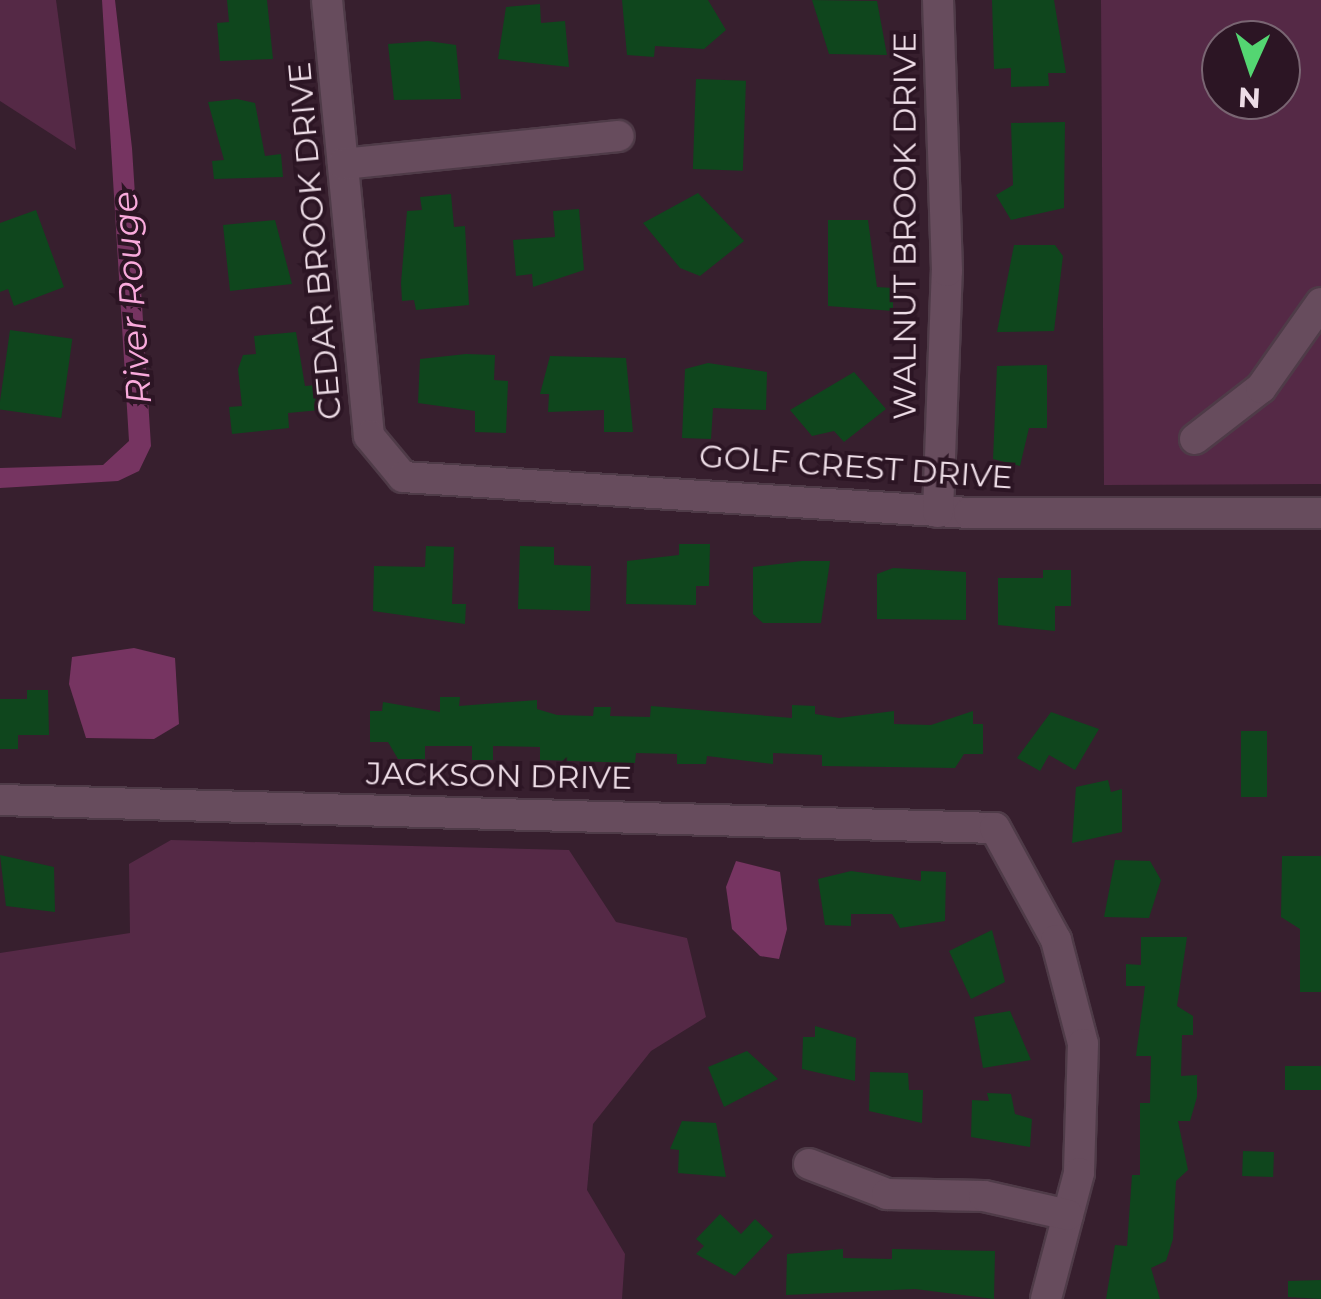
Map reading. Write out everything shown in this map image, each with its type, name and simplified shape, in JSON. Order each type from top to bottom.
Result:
[{"type":"street","name":"CEDAR BROOK DRIVE","points":[[327,0],[369,436],[389,469]]},
{"type":"street","name":"WALNUT BROOK DRIVE","points":[[938,0],[947,271],[938,512]]},
{"type":"street","points":[[343,164],[618,136]]},
{"type":"street","points":[[1195,438],[1262,388],[1321,303]]},
{"type":"street","name":"GOLF CREST DRIVE","points":[[389,469],[416,481],[664,488],[938,512],[1321,513]]},
{"type":"street","name":"JACKSON DRIVE","points":[[0,800],[995,828],[1038,898],[1076,1007],[1086,1102],[1068,1215]]},
{"type":"street","points":[[809,1164],[887,1194],[984,1196],[1068,1215],[1046,1299]]},
{"type":"shaded area","points":[[0,0],[56,0],[76,150],[0,101]]},
{"type":"shaded area","points":[[1101,0],[1321,0],[1321,484],[1104,485]]},
{"type":"shaded area","points":[[171,840],[569,850],[616,922],[687,938],[706,1017],[651,1051],[593,1124],[587,1190],[625,1254],[622,1299],[0,1299],[0,953],[130,933],[129,864]]},
{"type":"water","name":"River Rouge","points":[[102,0],[115,0],[132,148],[151,446],[139,471],[118,481],[0,488],[0,468],[103,465],[129,441]]},
{"type":"water","points":[[134,648],[175,658],[179,724],[154,739],[86,738],[69,684],[72,657]]},
{"type":"water","points":[[736,861],[780,872],[787,929],[779,959],[760,956],[732,929],[726,887]]},
{"type":"building","points":[[227,0],[267,0],[273,59],[220,61],[217,23],[229,22]]},
{"type":"building","points":[[622,0],[708,0],[726,30],[704,49],[655,46],[654,57],[627,55]]},
{"type":"building","points":[[812,0],[877,1],[887,55],[829,54]]},
{"type":"building","points":[[992,0],[1054,0],[1066,73],[1048,73],[1049,86],[1011,87],[1011,68],[994,69]]},
{"type":"building","points":[[540,4],[541,23],[565,21],[569,67],[498,59],[506,7]]},
{"type":"building","points":[[428,41],[456,45],[461,99],[394,100],[388,44]]},
{"type":"building","points":[[696,79],[746,81],[743,171],[693,169]]},
{"type":"building","points":[[237,99],[255,103],[265,156],[281,154],[283,177],[214,179],[212,161],[224,160],[208,102]]},
{"type":"building","points":[[1065,122],[1064,208],[1011,220],[996,195],[1013,185],[1011,123]]},
{"type":"building","points":[[698,193],[744,241],[700,276],[680,268],[643,223]]},
{"type":"building","points":[[451,194],[454,227],[465,226],[469,305],[416,310],[414,300],[402,301],[407,211],[422,210],[420,197]]},
{"type":"building","points":[[579,209],[584,270],[533,287],[532,274],[516,276],[513,240],[555,237],[553,211]]},
{"type":"building","points":[[36,210],[64,287],[14,306],[8,289],[0,292],[0,223]]},
{"type":"building","points":[[275,220],[292,284],[230,291],[223,225]]},
{"type":"building","points":[[828,220],[868,220],[877,287],[893,288],[893,311],[828,306]]},
{"type":"building","points":[[1014,245],[1055,245],[1063,256],[1054,331],[997,332]]},
{"type":"building","points":[[10,330],[72,339],[61,418],[0,409]]},
{"type":"building","points":[[296,332],[305,386],[317,385],[320,410],[288,413],[289,428],[232,434],[229,407],[242,406],[238,369],[243,355],[256,354],[254,336]]},
{"type":"building","points":[[495,355],[494,380],[508,381],[506,433],[475,432],[475,411],[418,403],[420,359]]},
{"type":"building","points":[[550,356],[626,358],[633,432],[604,432],[604,410],[548,412],[549,394],[540,394]]},
{"type":"building","points":[[708,363],[767,372],[766,410],[713,408],[711,439],[682,438],[685,369]]},
{"type":"building","points":[[1047,365],[1047,428],[1029,428],[1020,466],[993,459],[997,366]]},
{"type":"building","points":[[854,372],[886,409],[844,442],[834,431],[812,436],[790,410]]},
{"type":"building","points":[[679,544],[710,544],[709,586],[696,586],[696,605],[626,604],[627,561],[679,555]]},
{"type":"building","points":[[426,546],[454,547],[452,604],[466,604],[465,624],[373,611],[374,566],[425,567]]},
{"type":"building","points":[[520,546],[554,547],[554,565],[591,566],[590,611],[518,609]]},
{"type":"building","points":[[830,561],[821,623],[763,623],[753,614],[753,567]]},
{"type":"building","points":[[893,568],[966,572],[966,620],[877,619],[877,574]]},
{"type":"building","points":[[1043,570],[1071,570],[1071,606],[1055,606],[1055,631],[998,625],[998,578],[1043,578]]},
{"type":"building","points":[[27,690],[48,690],[49,735],[18,735],[18,749],[0,749],[0,699],[27,699]]},
{"type":"building","points":[[440,697],[460,697],[459,706],[537,700],[537,709],[557,715],[593,716],[594,707],[611,707],[610,716],[650,717],[651,706],[792,718],[792,705],[815,706],[815,714],[839,718],[894,711],[894,724],[931,725],[973,711],[973,724],[983,724],[983,754],[964,754],[955,768],[822,766],[822,755],[773,753],[773,764],[707,756],[706,764],[677,764],[677,754],[636,753],[635,763],[540,760],[540,747],[493,746],[493,760],[472,760],[472,746],[425,746],[425,759],[398,759],[388,742],[370,742],[370,711],[382,711],[383,702],[440,712]]},
{"type":"building","points":[[1051,712],[1099,729],[1075,770],[1049,755],[1040,771],[1017,758]]},
{"type":"building","points":[[1241,731],[1267,731],[1267,797],[1241,797]]},
{"type":"building","points":[[1108,780],[1111,792],[1122,789],[1122,832],[1072,843],[1076,787]]},
{"type":"building","points":[[0,855],[54,867],[55,912],[6,906]]},
{"type":"building","points":[[1282,856],[1321,856],[1321,992],[1300,992],[1300,929],[1281,917]]},
{"type":"building","points":[[1115,860],[1150,861],[1161,880],[1149,918],[1104,917]]},
{"type":"building","points":[[851,871],[921,881],[921,871],[946,872],[945,921],[900,928],[892,914],[851,914],[851,926],[825,925],[818,879]]},
{"type":"building","points":[[992,930],[1005,982],[971,999],[949,951]]},
{"type":"building","points":[[1141,937],[1187,937],[1177,1006],[1193,1016],[1193,1035],[1182,1035],[1181,1076],[1197,1075],[1197,1097],[1190,1121],[1178,1121],[1188,1170],[1176,1181],[1173,1239],[1166,1261],[1151,1268],[1160,1299],[1106,1299],[1115,1245],[1127,1246],[1132,1175],[1140,1175],[1140,1103],[1150,1103],[1151,1056],[1136,1056],[1145,986],[1126,986],[1126,964],[1141,965]]},
{"type":"building","points":[[1010,1011],[1031,1060],[983,1068],[974,1017]]},
{"type":"building","points":[[815,1026],[856,1038],[855,1081],[802,1069],[803,1037],[815,1037]]},
{"type":"building","points":[[747,1051],[778,1079],[724,1107],[708,1067]]},
{"type":"building","points":[[1285,1066],[1321,1066],[1321,1090],[1285,1090]]},
{"type":"building","points":[[870,1072],[908,1073],[909,1090],[923,1090],[922,1123],[869,1111]]},
{"type":"building","points":[[987,1093],[1011,1094],[1015,1114],[1032,1119],[1030,1147],[971,1137],[972,1100],[989,1101]]},
{"type":"building","points":[[682,1121],[716,1123],[726,1177],[678,1173],[679,1150],[670,1149]]},
{"type":"building","points":[[1243,1151],[1274,1152],[1273,1177],[1242,1176]]},
{"type":"building","points":[[720,1214],[741,1234],[755,1219],[773,1236],[735,1276],[696,1254],[704,1246],[696,1239]]},
{"type":"building","points":[[843,1249],[843,1258],[892,1259],[892,1249],[995,1251],[994,1299],[915,1289],[786,1295],[787,1254]]},
{"type":"building","points":[[1321,1280],[1321,1299],[1288,1297],[1288,1281]]}]
